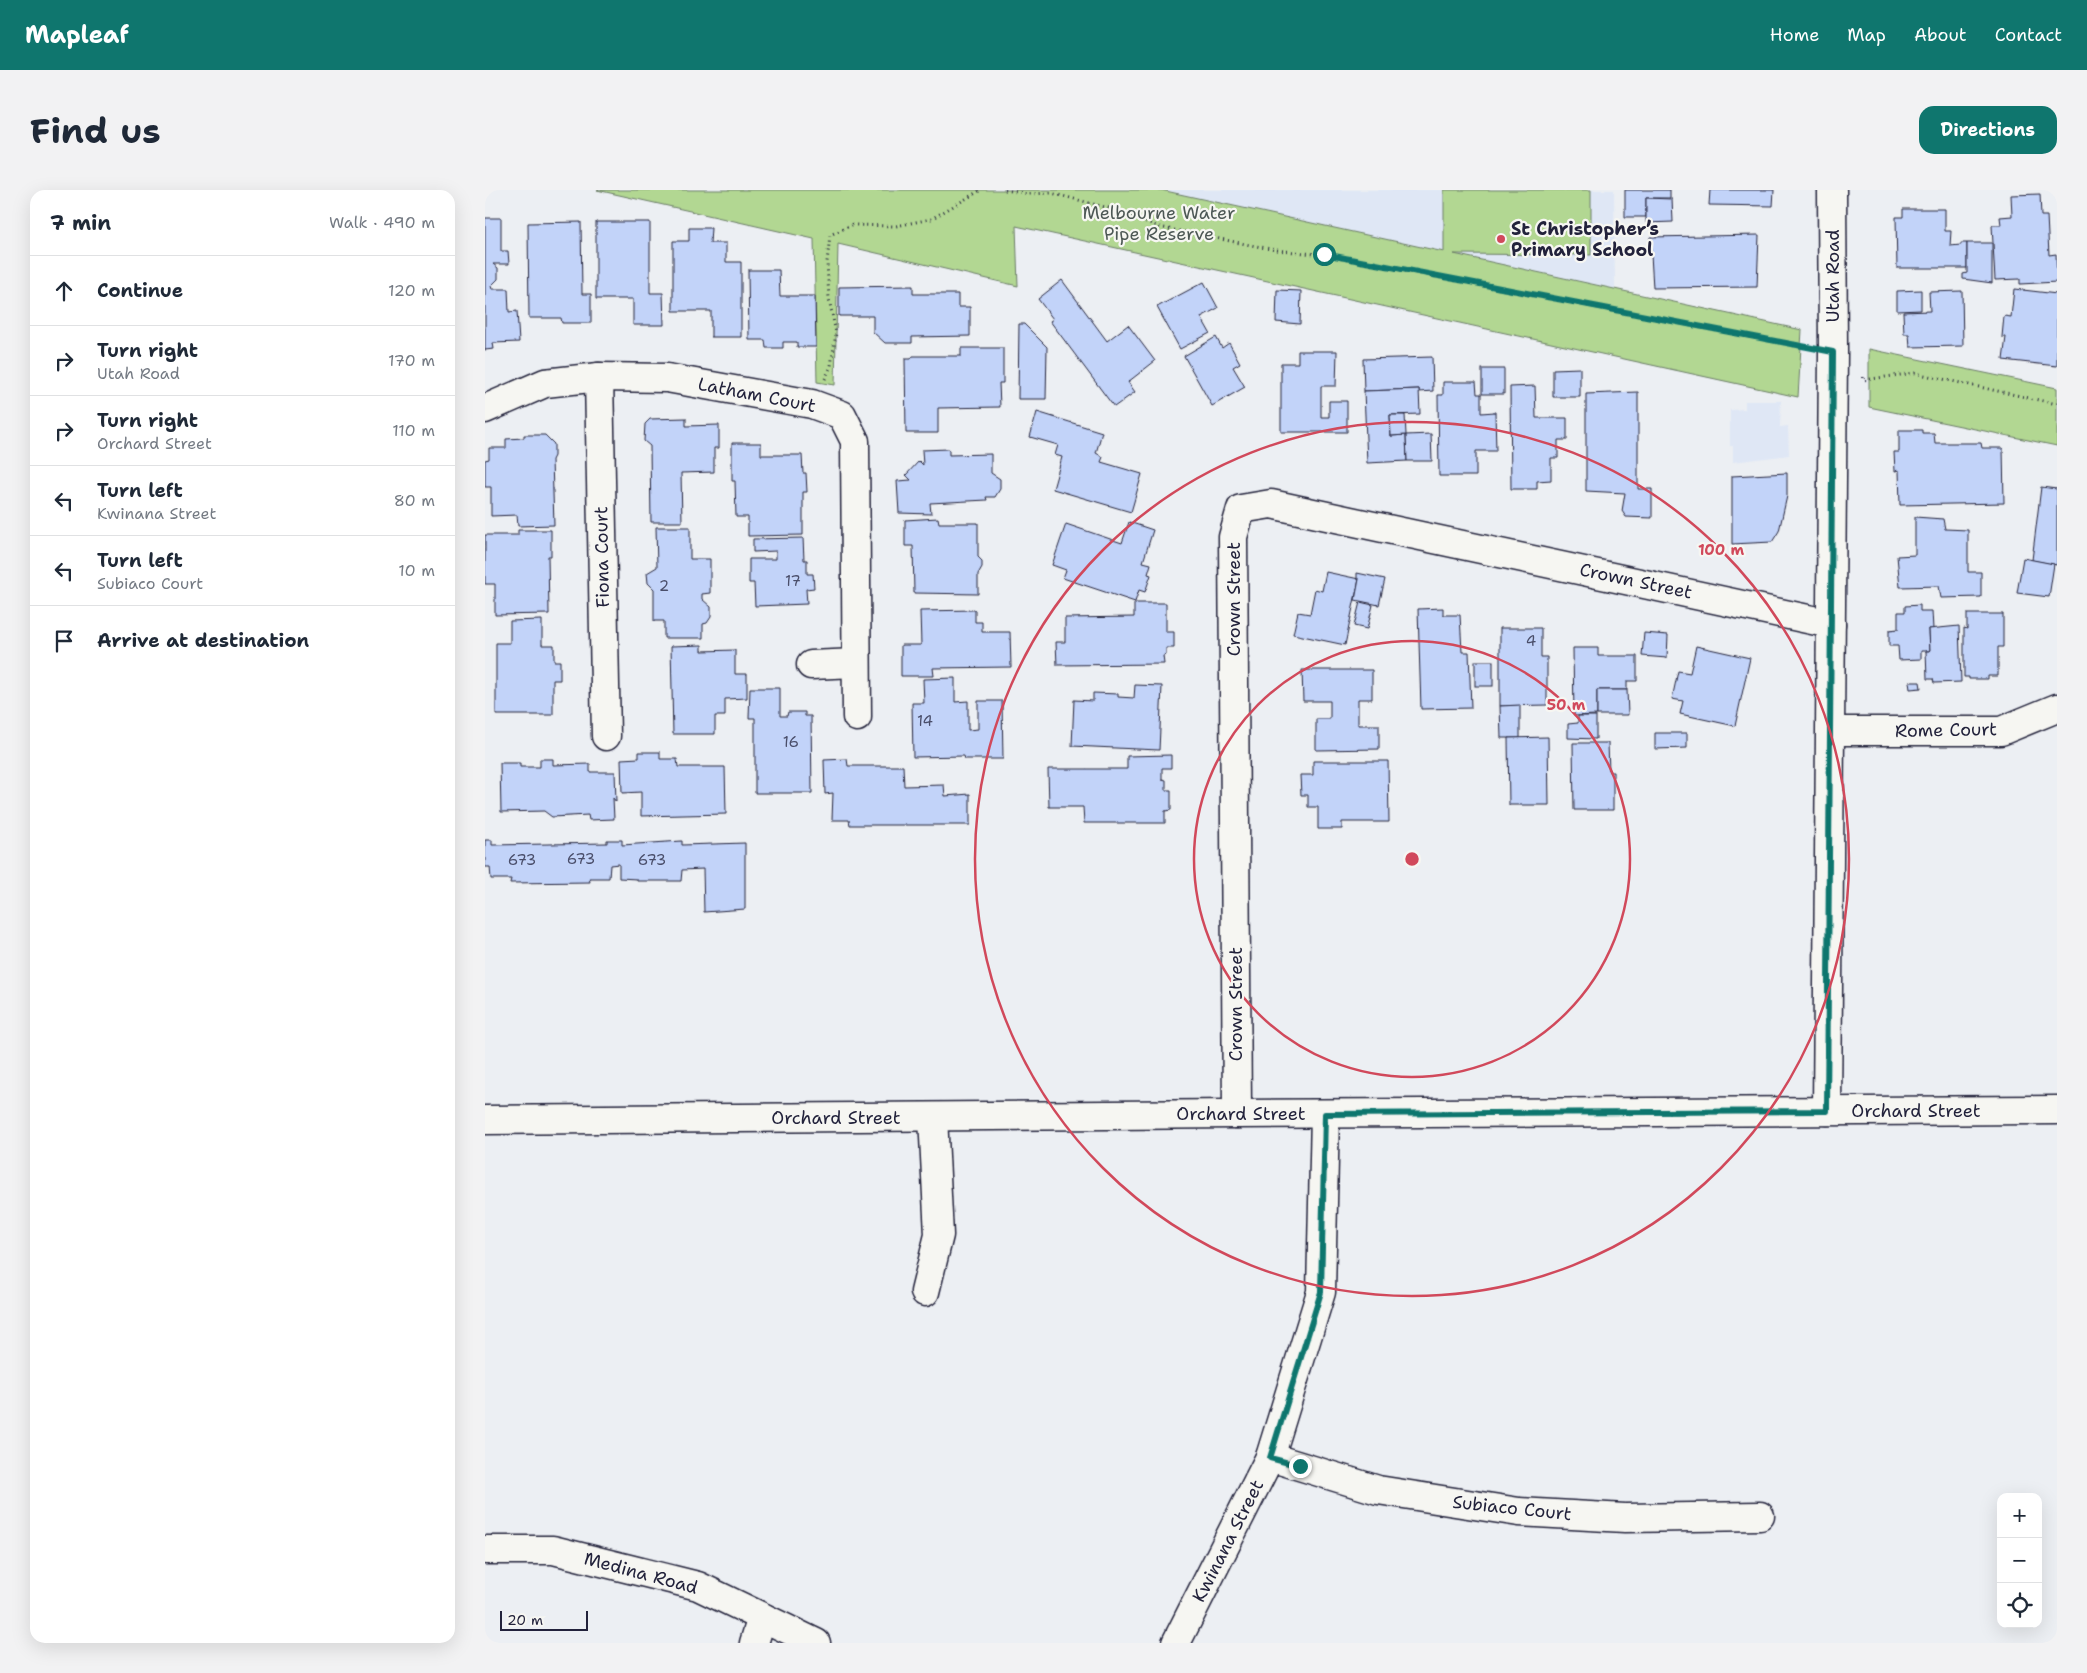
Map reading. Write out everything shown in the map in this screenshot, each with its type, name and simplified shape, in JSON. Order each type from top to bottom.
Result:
[{"type":"street","name":"Utah Road","points":[[1827,1111],[1831,731],[1832,190]]},
{"type":"street","name":"Latham Court","points":[[485,409],[545,382],[599,377],[667,378],[812,404],[842,415],[855,441],[857,716]]},
{"type":"street","name":"Fiona Court","points":[[599,377],[606,736]]},
{"type":"street","name":"Crown Street","points":[[1237,1114],[1233,537],[1241,509],[1271,504],[1831,624]]},
{"type":"street","points":[[811,665],[857,663]]},
{"type":"street","name":"Rome Court","points":[[1831,731],[2001,732],[2057,708]]},
{"type":"street","name":"Orchard Street","points":[[485,1120],[2057,1110]]},
{"type":"street","name":"Kwinana Street","points":[[1176,1643],[1270,1458],[1321,1292],[1325,1114]]},
{"type":"street","points":[[925,1292],[939,1235],[933,1117]]},
{"type":"street","name":"Subiaco Court","points":[[1270,1458],[1378,1490],[1519,1512],[1625,1518],[1760,1516]]},
{"type":"street","name":"Medina Road","points":[[485,1550],[553,1550],[698,1586],[816,1643]]},
{"type":"street","points":[[754,1643],[762,1617]]},
{"type":"path","points":[[812,404],[831,366],[836,333],[829,299],[827,262],[830,236],[852,225],[896,226],[931,219],[981,190]]},
{"type":"path","points":[[1005,190],[1028,194],[1051,193],[1109,208],[1159,227],[1276,250],[1324,254],[1833,352]]},
{"type":"path","points":[[1051,193],[1056,190]]},
{"type":"path","points":[[1863,372],[1863,380],[1915,373],[2057,404]]},
{"type":"shaded area","name":"St Christopher’s Primary School","points":[[1161,190],[1614,190],[1615,289]]},
{"type":"shaded area","points":[[1745,401],[1781,401],[1780,427],[1788,426],[1789,455],[1733,462],[1733,446],[1730,446],[1730,410],[1745,409]]},
{"type":"green space","name":"Melbourne Water Pipe Reserve","points":[[597,190],[1161,190],[1444,252],[1444,190],[1591,190],[1591,255],[1454,254],[1802,330],[1798,397],[1016,226],[1018,286],[838,244],[835,385],[817,382],[814,239]]},
{"type":"green space","points":[[1869,349],[2057,388],[2057,446],[1869,407]]},
{"type":"building","points":[[1625,190],[1670,190],[1670,198],[1646,198],[1646,217],[1625,217]]},
{"type":"building","points":[[1710,190],[1774,190],[1773,206],[1709,205]]},
{"type":"building","points":[[2040,194],[2041,216],[2047,216],[2049,255],[2056,254],[2057,282],[2020,284],[2020,279],[1995,280],[1992,225],[2001,225],[2000,217],[2012,216],[2011,195]]},
{"type":"building","points":[[1646,198],[1672,199],[1673,222],[1646,223]]},
{"type":"building","points":[[1903,209],[1945,209],[1945,231],[1951,231],[1950,246],[1967,243],[1967,268],[1897,268],[1896,217],[1903,217]]},
{"type":"building","points":[[485,218],[501,218],[501,251],[508,251],[509,264],[493,264],[498,268],[498,279],[491,286],[492,289],[508,289],[509,312],[517,311],[519,342],[493,343],[494,349],[485,350]]},
{"type":"building","points":[[581,222],[582,294],[591,294],[591,323],[562,323],[561,318],[529,318],[528,223]]},
{"type":"building","points":[[596,222],[650,222],[650,293],[663,293],[664,325],[633,325],[633,299],[596,299]]},
{"type":"building","points":[[689,228],[711,228],[710,243],[726,243],[726,262],[741,262],[741,337],[711,337],[711,311],[673,311],[673,241],[689,241]]},
{"type":"building","points":[[1759,235],[1757,287],[1653,288],[1650,237]]},
{"type":"building","points":[[1967,243],[1992,243],[1992,283],[1963,279],[1963,274],[1967,273]]},
{"type":"building","points":[[748,270],[779,270],[780,296],[815,296],[816,347],[797,347],[797,342],[783,342],[783,348],[766,348],[765,340],[749,340]]},
{"type":"building","points":[[1062,280],[1107,341],[1128,325],[1155,361],[1128,382],[1135,392],[1114,407],[1050,321],[1053,319],[1038,299]]},
{"type":"building","points":[[1204,282],[1218,308],[1201,317],[1210,333],[1180,349],[1157,307]]},
{"type":"building","points":[[913,286],[913,294],[958,294],[958,307],[970,307],[970,336],[912,337],[912,343],[885,343],[873,332],[873,316],[839,316],[839,287]]},
{"type":"building","points":[[2014,289],[2057,294],[2057,366],[2003,360],[2006,337],[2002,337],[2004,316],[2011,317]]},
{"type":"building","points":[[1277,290],[1301,291],[1300,324],[1276,322]]},
{"type":"building","points":[[1921,290],[1921,310],[1897,311],[1897,291]]},
{"type":"building","points":[[1962,291],[1963,346],[1910,347],[1909,334],[1904,334],[1903,312],[1930,311],[1929,292]]},
{"type":"building","points":[[1019,324],[1024,324],[1047,347],[1046,399],[1018,399]]},
{"type":"building","points":[[1216,337],[1222,348],[1229,343],[1240,363],[1233,367],[1245,387],[1212,406],[1184,356]]},
{"type":"building","points":[[961,348],[1003,348],[1003,383],[999,383],[1000,407],[938,408],[938,433],[906,433],[905,359],[911,359],[913,356],[961,356]]},
{"type":"building","points":[[1298,351],[1337,351],[1336,386],[1321,386],[1321,417],[1329,417],[1329,401],[1347,401],[1347,432],[1281,432],[1281,363],[1298,363]]},
{"type":"building","points":[[1432,357],[1433,391],[1419,392],[1419,389],[1364,391],[1363,359]]},
{"type":"building","points":[[1580,368],[1580,397],[1553,397],[1553,369]]},
{"type":"building","points":[[1482,369],[1504,369],[1504,394],[1482,394]]},
{"type":"building","points":[[1443,382],[1476,382],[1477,394],[1481,394],[1481,413],[1495,412],[1496,451],[1476,451],[1476,476],[1439,476],[1438,395],[1443,395]]},
{"type":"building","points":[[1535,386],[1536,418],[1567,418],[1567,440],[1558,440],[1558,458],[1551,458],[1551,480],[1537,481],[1537,489],[1511,489],[1510,387]]},
{"type":"building","points":[[1419,389],[1420,414],[1390,415],[1391,436],[1406,435],[1407,461],[1367,463],[1364,391]]},
{"type":"building","points":[[1638,392],[1638,489],[1652,489],[1652,518],[1626,517],[1622,511],[1625,493],[1586,491],[1586,394]]},
{"type":"building","points":[[1037,412],[1102,432],[1096,453],[1103,457],[1101,462],[1142,474],[1131,512],[1053,489],[1062,457],[1055,455],[1058,445],[1030,437]]},
{"type":"building","points":[[1390,415],[1405,415],[1406,435],[1391,436]]},
{"type":"building","points":[[686,418],[686,426],[719,425],[719,448],[714,448],[714,472],[681,473],[682,522],[651,522],[650,446],[644,441],[645,424],[650,419]]},
{"type":"building","points":[[1899,430],[1922,430],[1922,433],[1934,433],[1935,443],[1981,443],[1982,448],[2003,448],[2004,503],[1900,505],[1899,470],[1895,471],[1894,452],[1899,452]]},
{"type":"building","points":[[1431,434],[1432,461],[1407,461],[1406,435]]},
{"type":"building","points":[[524,435],[545,435],[554,444],[552,460],[554,525],[518,526],[517,515],[491,516],[491,487],[485,487],[485,460],[489,459],[489,448],[506,448],[506,439],[524,438]]},
{"type":"building","points":[[732,443],[761,443],[761,455],[802,455],[803,473],[806,473],[807,492],[803,492],[803,535],[748,536],[748,517],[736,517],[735,481],[732,481]]},
{"type":"building","points":[[949,449],[949,455],[991,454],[991,473],[1000,479],[1000,489],[995,497],[986,497],[987,500],[930,503],[931,514],[899,513],[897,481],[911,480],[906,475],[919,461],[923,465],[922,450]]},
{"type":"building","points":[[1787,473],[1787,496],[1779,531],[1772,542],[1732,544],[1732,476]]},
{"type":"building","points":[[2041,487],[2057,489],[2057,565],[2032,560]]},
{"type":"building","points":[[1915,517],[1943,519],[1945,529],[1968,530],[1968,572],[1981,572],[1981,597],[1941,598],[1939,586],[1900,587],[1897,556],[1915,555]]},
{"type":"building","points":[[938,518],[939,523],[978,523],[978,557],[982,561],[982,567],[978,574],[978,594],[914,593],[913,546],[905,546],[905,520]]},
{"type":"building","points":[[1129,522],[1153,530],[1143,562],[1151,564],[1148,574],[1151,575],[1145,592],[1139,590],[1135,602],[1063,578],[1066,570],[1052,565],[1066,524],[1122,543]]},
{"type":"building","points":[[656,527],[690,527],[690,559],[710,559],[710,593],[702,594],[702,599],[711,607],[711,617],[707,623],[703,624],[703,638],[664,638],[664,621],[654,621],[654,589],[648,583],[647,573],[657,567]]},
{"type":"building","points":[[518,530],[551,530],[551,556],[548,556],[549,614],[495,615],[495,584],[485,584],[485,535],[518,535]]},
{"type":"building","points":[[803,538],[804,560],[807,560],[807,574],[813,574],[814,588],[806,589],[807,604],[755,606],[754,583],[749,583],[749,559],[776,559],[776,551],[753,552],[753,539]]},
{"type":"building","points":[[2023,558],[2054,564],[2049,597],[2017,593]]},
{"type":"building","points":[[1326,572],[1359,579],[1345,645],[1293,634],[1298,612],[1310,614],[1315,589],[1322,591]]},
{"type":"building","points":[[1357,573],[1385,579],[1379,605],[1355,600],[1359,579],[1357,579]]},
{"type":"building","points":[[1360,602],[1373,605],[1367,629],[1354,626]]},
{"type":"building","points":[[1134,603],[1166,603],[1166,632],[1174,632],[1174,648],[1166,648],[1166,655],[1163,656],[1164,664],[1057,665],[1056,642],[1065,642],[1065,618],[1134,617]]},
{"type":"building","points":[[1920,605],[1920,611],[1932,611],[1933,629],[1929,629],[1930,651],[1921,651],[1921,659],[1899,660],[1898,646],[1889,646],[1889,630],[1898,629],[1898,612],[1905,612],[1905,606]]},
{"type":"building","points":[[1443,608],[1443,615],[1460,615],[1462,652],[1469,652],[1471,708],[1421,709],[1418,609]]},
{"type":"building","points":[[975,610],[975,622],[982,622],[982,632],[1010,632],[1011,667],[933,668],[934,676],[901,676],[901,645],[921,645],[920,611]]},
{"type":"building","points":[[1967,614],[2003,614],[2003,647],[1998,647],[1998,676],[1988,676],[1988,679],[1969,679],[1969,677],[1964,677],[1964,628],[1967,629]]},
{"type":"building","points":[[542,620],[542,645],[554,645],[554,661],[560,661],[560,680],[553,680],[553,715],[496,715],[496,643],[510,643],[510,621]]},
{"type":"building","points":[[1959,626],[1961,682],[1934,683],[1933,679],[1927,679],[1926,651],[1930,651],[1929,629]]},
{"type":"building","points":[[1500,628],[1541,628],[1541,657],[1547,657],[1547,705],[1500,706]]},
{"type":"building","points":[[1644,633],[1668,635],[1667,658],[1642,656]]},
{"type":"building","points":[[702,645],[702,651],[735,650],[735,674],[747,674],[747,698],[725,699],[725,716],[715,716],[715,734],[673,734],[671,646]]},
{"type":"building","points":[[1696,646],[1750,658],[1735,726],[1680,714],[1683,701],[1672,699],[1678,671],[1690,673]]},
{"type":"building","points":[[1573,648],[1598,648],[1598,656],[1637,656],[1637,681],[1627,681],[1627,690],[1597,690],[1597,715],[1574,716]]},
{"type":"building","points":[[1475,661],[1493,661],[1493,686],[1475,686]]},
{"type":"building","points":[[1302,670],[1372,670],[1372,699],[1358,699],[1358,725],[1379,725],[1379,749],[1316,750],[1316,719],[1330,719],[1330,701],[1303,701]]},
{"type":"building","points":[[955,678],[955,702],[968,701],[968,730],[978,729],[978,701],[1002,701],[1003,759],[965,759],[964,756],[913,757],[912,703],[924,703],[923,679]]},
{"type":"building","points":[[1909,682],[1920,682],[1921,688],[1910,689]]},
{"type":"building","points":[[1135,685],[1162,686],[1159,750],[1072,746],[1074,700],[1093,701],[1093,693],[1118,694],[1118,697],[1134,698]]},
{"type":"building","points":[[750,688],[780,688],[780,716],[787,716],[788,712],[805,712],[805,716],[811,716],[812,793],[755,793],[755,718],[749,718]]},
{"type":"building","points":[[1597,690],[1627,690],[1628,715],[1597,715]]},
{"type":"building","points":[[1520,705],[1520,738],[1501,738],[1500,706]]},
{"type":"building","points":[[1578,716],[1596,716],[1596,739],[1568,738],[1568,724],[1578,723]]},
{"type":"building","points":[[1655,733],[1687,733],[1687,748],[1655,749]]},
{"type":"building","points":[[1548,737],[1549,805],[1509,805],[1508,738]]},
{"type":"building","points":[[1573,743],[1608,743],[1609,772],[1613,772],[1613,810],[1574,810]]},
{"type":"building","points":[[639,752],[660,752],[660,759],[677,759],[678,767],[725,767],[726,814],[641,816],[641,792],[622,793],[621,759],[639,758]]},
{"type":"building","points":[[1171,755],[1171,768],[1162,768],[1162,779],[1166,780],[1166,790],[1171,790],[1171,810],[1165,811],[1165,823],[1084,823],[1083,807],[1049,807],[1048,769],[1127,769],[1127,756]]},
{"type":"building","points":[[540,759],[553,759],[553,765],[590,764],[590,772],[615,772],[616,802],[613,798],[614,819],[589,820],[588,815],[552,817],[544,811],[501,812],[500,763],[520,763],[520,767],[540,767]]},
{"type":"building","points":[[847,759],[848,766],[903,766],[904,786],[944,785],[945,796],[970,794],[970,825],[850,825],[849,820],[832,820],[833,793],[825,794],[824,760]]},
{"type":"building","points":[[1313,761],[1388,761],[1389,822],[1342,822],[1342,829],[1318,829],[1318,807],[1308,807],[1308,795],[1301,795],[1300,775],[1313,775]]},
{"type":"building","points":[[485,840],[492,840],[492,845],[607,843],[607,840],[622,840],[622,845],[682,841],[682,845],[745,843],[745,909],[704,912],[703,869],[682,870],[681,881],[637,881],[637,879],[619,878],[619,864],[610,865],[609,878],[589,878],[590,882],[510,883],[511,879],[491,879],[490,867],[485,867]]},
{"type":"place","name":"St Christopher’s Primary School","points":[[1501,239]]},
{"type":"route","points":[[1300,1466],[1270,1458],[1321,1292],[1325,1114],[1827,1111],[1833,352],[1324,254]]}]
